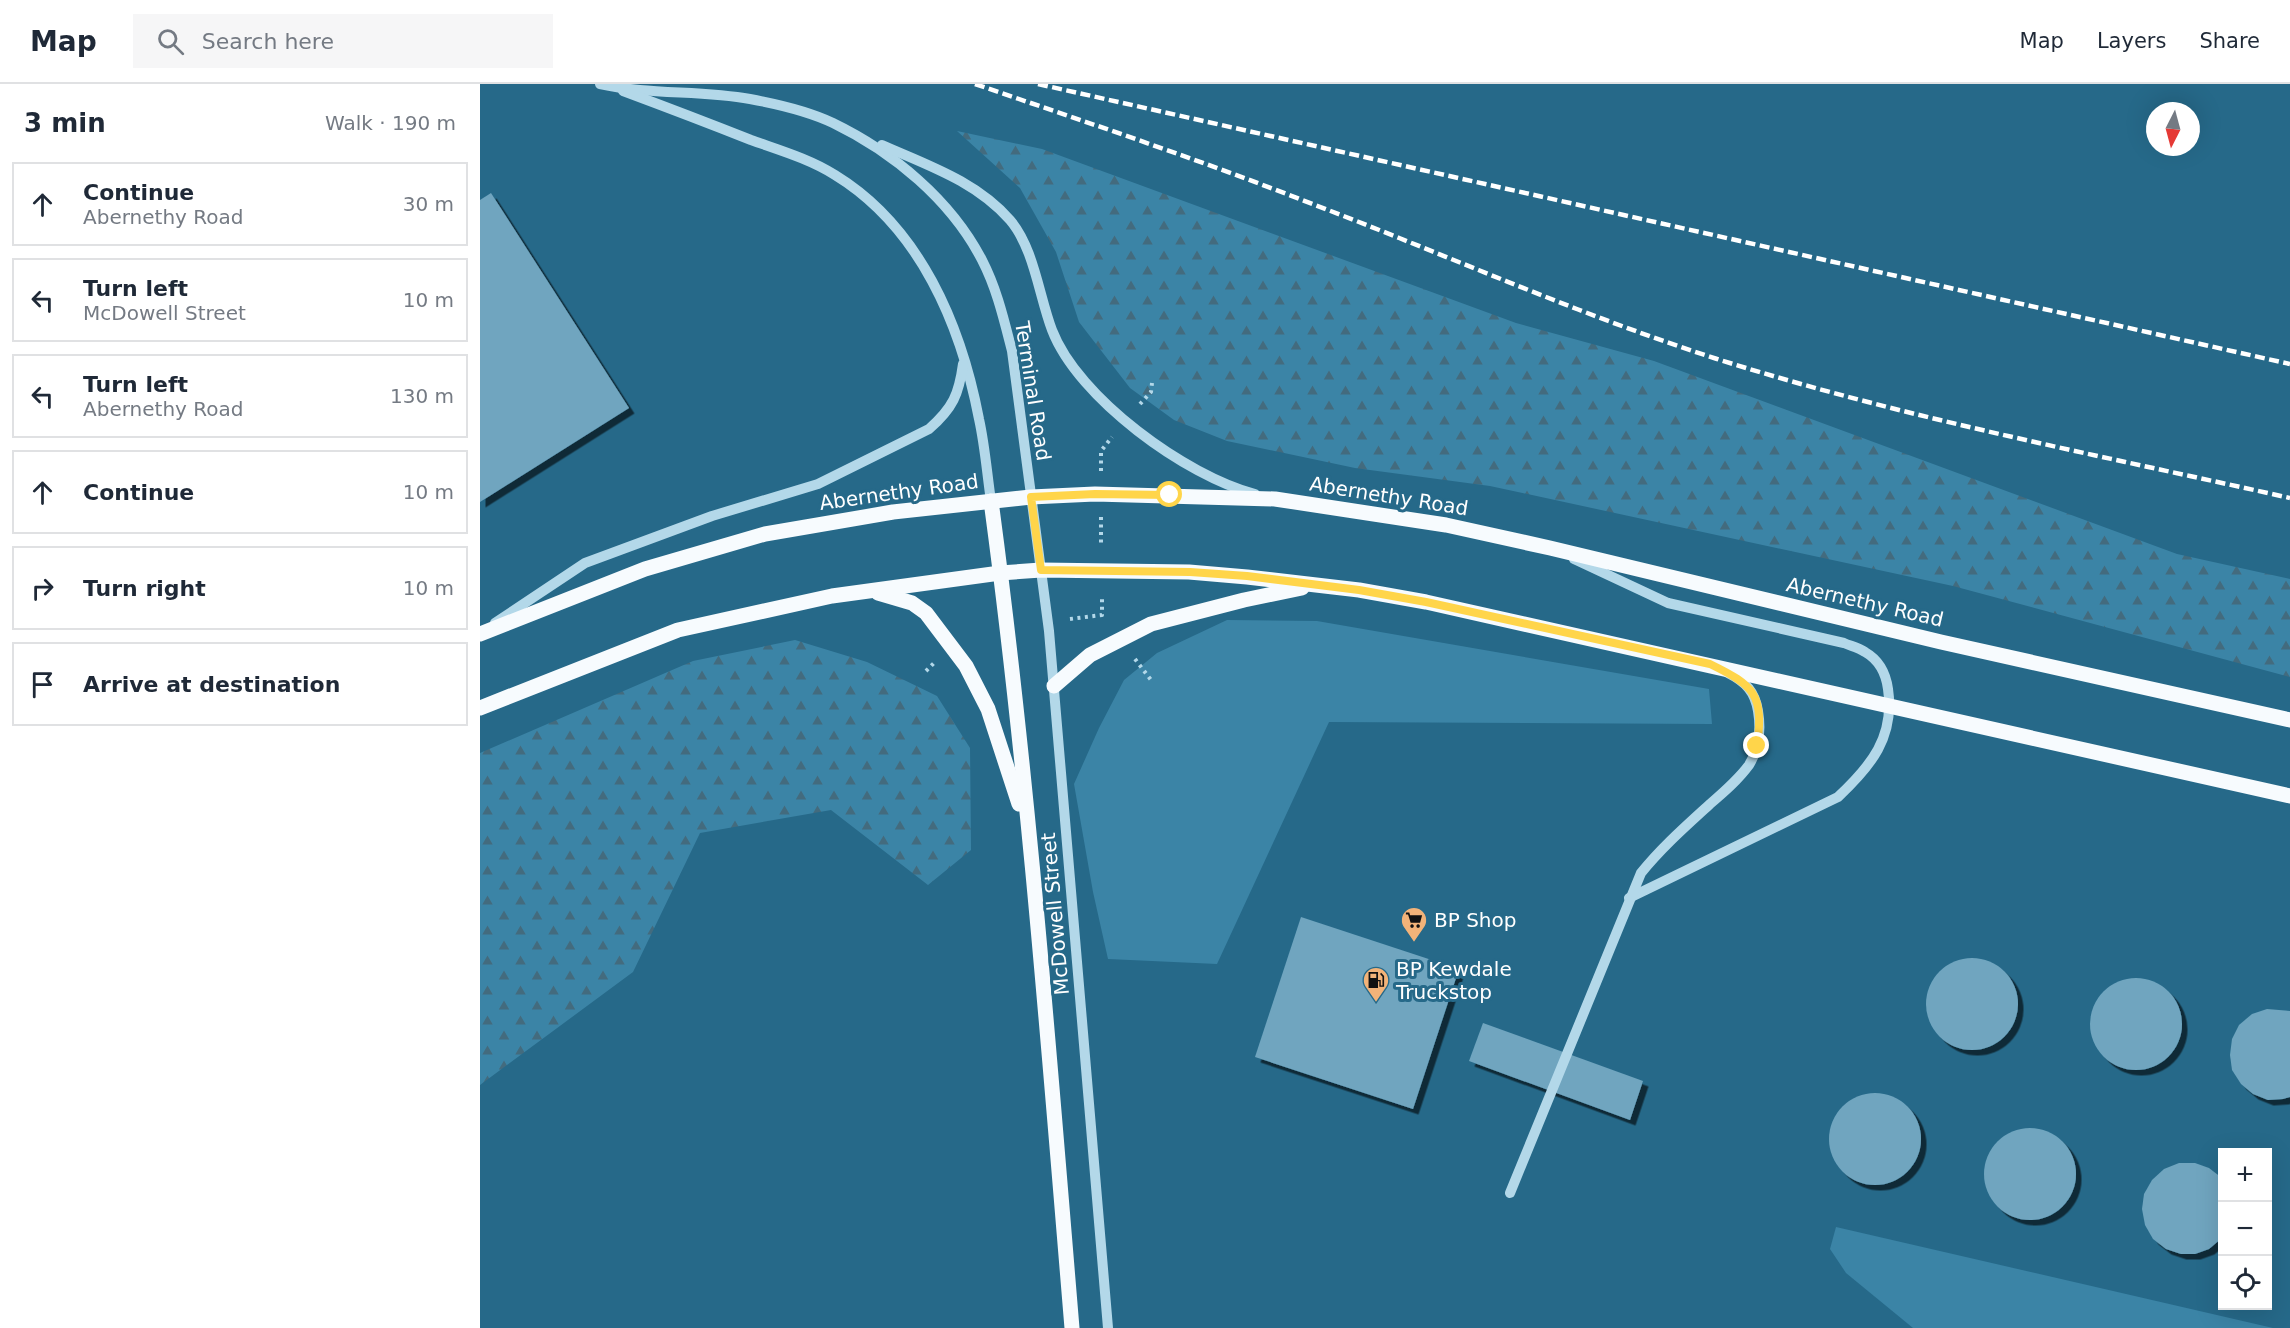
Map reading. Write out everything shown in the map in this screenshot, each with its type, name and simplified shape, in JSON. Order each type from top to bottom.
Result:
[{"type":"main road","name":"Abernethy Road","points":[[480,634],[645,569],[765,534],[893,512],[1031,497],[1095,494],[1275,499],[1446,525],[1941,642],[2290,720]]},
{"type":"main road","points":[[991,501],[1028,829],[1072,1328]]},
{"type":"main road","points":[[480,708],[678,630],[868,591],[1000,573],[1041,570],[1190,572],[1247,576],[1359,590],[1437,604],[2290,796]]},
{"type":"main road","points":[[1054,686],[1090,655],[1151,624],[1301,588],[1359,590]]},
{"type":"main road","points":[[868,591],[912,603],[926,613],[966,666],[988,709],[1028,829]]},
{"type":"street","name":"Terminal Road","points":[[604,85],[748,99],[796,110],[832,123],[890,156],[926,188],[956,220],[982,260],[1001,306],[1012,351],[1031,497]]},
{"type":"street","name":"Terminal Road","points":[[604,85],[794,156],[835,175],[865,198],[895,226],[920,259],[947,309],[964,358],[979,419],[991,501]]},
{"type":"street","points":[[832,123],[961,180],[995,204],[1012,222],[1024,245],[1062,353],[1086,384],[1114,410],[1169,454],[1205,475],[1238,489],[1275,499]]},
{"type":"street","points":[[480,634],[585,563],[712,516],[818,484],[929,429],[940,419],[959,391],[964,358]]},
{"type":"street","name":"McDowell Street","points":[[1031,497],[1054,686],[1108,1328]]},
{"type":"street","points":[[1550,548],[1668,603],[1844,643],[1866,652],[1881,665],[1887,681],[1891,706],[1888,726],[1881,743],[1855,781],[1838,797],[1629,898]]},
{"type":"street","points":[[1510,1193],[1641,873],[1657,853],[1736,780],[1750,763],[1757,746],[1760,723],[1756,702],[1750,688],[1739,679],[1710,664]]},
{"type":"path","points":[[1137,407],[1151,392],[1152,383]]},
{"type":"green space","points":[[957,131],[1042,149],[1516,323],[1654,361],[2177,554],[2290,579],[2290,677],[1953,586],[1490,486],[1355,468],[1227,441],[1174,420],[1130,388],[1079,322],[1056,252],[1020,188]]},
{"type":"green space","points":[[1227,620],[1317,621],[1709,689],[1712,724],[1329,722],[1217,964],[1108,959],[1093,892],[1074,784],[1124,680],[1157,653]]},
{"type":"green space","points":[[795,640],[867,662],[937,696],[970,748],[971,850],[928,885],[831,810],[700,833],[633,972],[480,1085],[480,753],[693,661]]},
{"type":"green space","points":[[1836,1227],[2273,1328],[1913,1328],[1846,1273],[1830,1249]]},
{"type":"building","points":[[491,193],[629,408],[480,502],[480,200]]},
{"type":"building","points":[[1301,917],[1459,969],[1413,1109],[1255,1057]]},
{"type":"building","points":[[1972,958],[1989,962],[2004,972],[2014,987],[2018,1004],[2014,1021],[2004,1036],[1989,1046],[1972,1050],[1955,1046],[1940,1036],[1930,1021],[1926,1004],[1930,987],[1940,972],[1955,962]]},
{"type":"building","points":[[2136,978],[2154,982],[2168,992],[2178,1006],[2182,1024],[2178,1042],[2168,1056],[2154,1066],[2136,1070],[2118,1066],[2104,1056],[2094,1042],[2090,1024],[2094,1006],[2104,992],[2118,982]]},
{"type":"building","points":[[2267,1009],[2290,1011],[2290,1097],[2283,1099],[2268,1100],[2253,1094],[2241,1084],[2232,1070],[2230,1055],[2232,1039],[2239,1025],[2252,1014]]},
{"type":"building","points":[[1483,1023],[1643,1081],[1630,1120],[1469,1061]]},
{"type":"building","points":[[1875,1093],[1892,1097],[1907,1107],[1917,1122],[1921,1139],[1917,1156],[1907,1171],[1892,1181],[1875,1185],[1858,1181],[1843,1171],[1833,1156],[1829,1139],[1833,1122],[1843,1107],[1858,1097]]},
{"type":"building","points":[[2030,1128],[2047,1132],[2062,1142],[2072,1157],[2076,1174],[2072,1191],[2062,1206],[2047,1216],[2030,1220],[2013,1216],[1998,1206],[1988,1191],[1984,1174],[1988,1157],[1998,1142],[2013,1132]]},
{"type":"building","points":[[2179,1163],[2195,1163],[2209,1168],[2218,1175],[2218,1241],[2209,1249],[2195,1254],[2181,1254],[2166,1249],[2153,1239],[2145,1225],[2142,1209],[2144,1194],[2152,1180],[2164,1169]]},
{"type":"railway","points":[[975,84],[1231,173],[1615,324],[1717,359],[1858,400],[1930,418],[2290,498]]},
{"type":"railway","points":[[1038,84],[2290,364]]},
{"type":"place","name":"BP Shop","points":[[1414,943]]},
{"type":"place","name":"BP Kewdale Truckstop","points":[[1376,1003]]},
{"type":"route","points":[[1170,495],[1095,494],[1031,497],[1041,570],[1190,572],[1247,576],[1359,590],[1426,602],[1710,664],[1739,679],[1750,688],[1756,702],[1760,723],[1757,746]]}]
